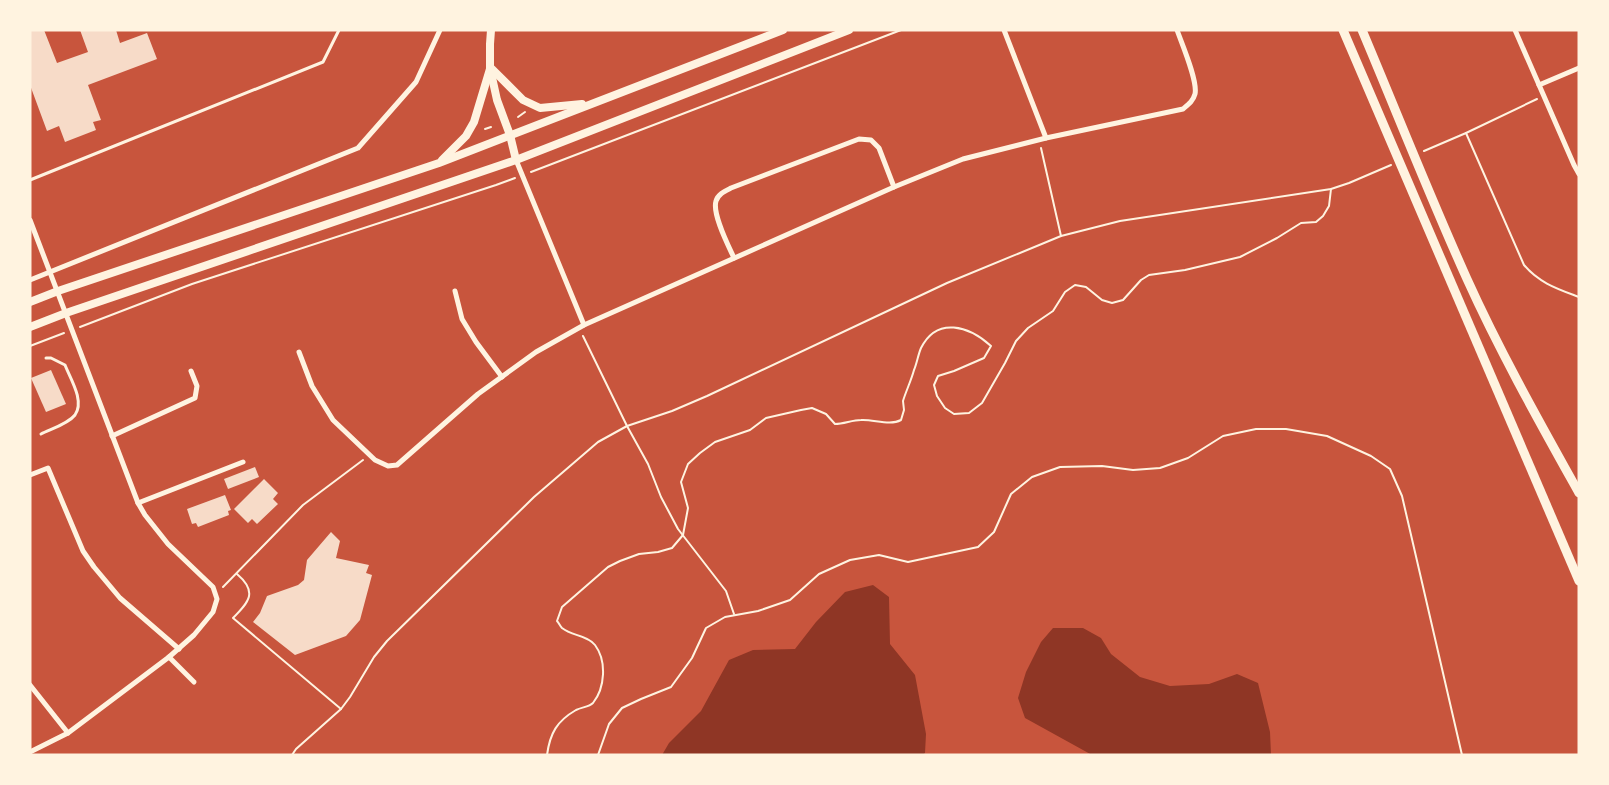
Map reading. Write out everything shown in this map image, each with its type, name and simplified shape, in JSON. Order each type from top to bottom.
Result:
[{"type":"main road","points":[[491,30],[490,68],[497,100],[510,135],[516,160]]},
{"type":"main road","points":[[30,302],[439,163],[783,30]]},
{"type":"main road","points":[[30,327],[516,160],[849,30]]},
{"type":"main road","points":[[1342,30],[1579,581]]},
{"type":"main road","points":[[1362,30],[1467,279],[1509,365],[1579,493]]},
{"type":"main road","points":[[490,68],[523,100],[540,108],[591,104]]},
{"type":"main road","points":[[439,163],[466,136],[474,122],[490,68]]},
{"type":"street","points":[[30,280],[358,148],[416,82],[440,30]]},
{"type":"street","points":[[1004,30],[1046,138]]},
{"type":"street","points":[[299,352],[312,386],[333,420],[381,463],[388,466],[397,465],[478,394],[536,352],[581,327],[894,187],[963,159],[1039,139],[1183,109],[1191,102],[1195,93],[1195,82],[1177,30]]},
{"type":"street","points":[[1515,30],[1579,174]]},
{"type":"street","points":[[1539,85],[1579,68]]},
{"type":"street","points":[[734,258],[715,211],[716,199],[731,188],[859,139],[871,140],[879,148],[894,187]]},
{"type":"street","points":[[516,160],[581,327]]},
{"type":"street","points":[[30,220],[138,503],[153,527],[168,544],[209,581],[216,596],[210,617],[179,649],[68,733],[30,753]]},
{"type":"street","points":[[455,291],[462,319],[502,377]]},
{"type":"street","points":[[112,436],[195,398],[197,386],[191,371]]},
{"type":"street","points":[[138,503],[243,462]]},
{"type":"street","points":[[30,475],[48,468],[83,551],[94,567],[120,598],[179,649]]},
{"type":"street","points":[[169,657],[194,682]]},
{"type":"street","points":[[30,685],[68,733]]},
{"type":"lane","points":[[30,180],[323,62],[339,30]]},
{"type":"lane","points":[[41,434],[75,415],[78,403],[78,397],[65,365],[46,358]]},
{"type":"path","points":[[543,167],[901,30]]},
{"type":"path","points":[[1456,137],[1544,96]]},
{"type":"path","points":[[518,117],[523,115],[526,120]]},
{"type":"path","points":[[487,135],[485,129],[491,127]]},
{"type":"path","points":[[1467,133],[1524,265],[1540,280],[1579,297]]},
{"type":"path","points":[[1039,139],[1061,236]]},
{"type":"path","points":[[87,325],[192,284],[503,182]]},
{"type":"path","points":[[292,755],[341,709],[374,657],[387,641],[534,497],[598,442],[627,426],[707,396],[936,288],[1061,236],[1120,221],[1331,189],[1349,183]]},
{"type":"path","points":[[547,755],[550,738],[557,725],[578,709],[591,705],[597,697],[602,679],[603,662],[595,644],[584,637],[562,629],[557,621],[562,607],[608,567],[639,554],[672,548],[683,535],[688,508],[681,482],[688,464],[715,442],[750,430],[766,418],[812,408],[826,414],[836,423],[844,424],[858,420],[896,423],[901,420],[904,410],[903,401],[921,349],[928,338],[939,328],[954,327],[967,331],[991,346],[984,358],[938,376],[934,385],[937,396],[945,408],[954,414],[969,413],[982,403],[1016,341],[1028,328],[1053,311],[1065,292],[1075,285],[1086,287],[1102,300],[1112,303],[1123,300],[1141,280],[1149,275],[1185,270],[1240,257],[1301,223],[1316,222],[1329,206],[1331,189]]},
{"type":"path","points":[[581,327],[627,426],[648,464],[661,497],[683,535],[726,591],[734,615]]},
{"type":"path","points":[[30,346],[56,335]]},
{"type":"path","points":[[598,755],[609,724],[622,708],[671,687],[692,658],[706,628],[724,617],[758,611],[790,600],[819,574],[850,560],[879,555],[908,562],[978,547],[994,532],[1011,494],[1032,477],[1060,467],[1102,466],[1133,470],[1160,468],[1188,458],[1223,436],[1257,429],[1286,429],[1327,436],[1371,456],[1390,469],[1402,496],[1462,755]]},
{"type":"path","points":[[216,596],[303,505],[369,454]]},
{"type":"path","points":[[237,574],[247,585],[250,593],[246,605],[233,618],[341,709]]},
{"type":"shaded area","points":[[873,585],[889,597],[890,644],[915,675],[926,734],[923,755],[662,755],[669,743],[701,711],[729,660],[753,650],[795,649],[816,622],[845,592]]},
{"type":"shaded area","points":[[1053,628],[1083,628],[1101,638],[1111,654],[1140,677],[1170,686],[1209,684],[1237,674],[1258,683],[1270,732],[1271,755],[1092,755],[1025,718],[1018,698],[1026,672],[1041,642]]},
{"type":"building","points":[[30,30],[44,30],[57,63],[88,52],[80,30],[116,30],[120,43],[147,33],[157,59],[88,85],[101,120],[93,122],[96,130],[65,142],[59,126],[47,131],[30,85]]},
{"type":"building","points":[[51,370],[66,404],[46,412],[31,378]]},
{"type":"building","points":[[255,467],[259,477],[228,489],[224,479]]},
{"type":"building","points":[[264,479],[278,493],[273,499],[278,504],[257,524],[252,519],[248,523],[234,509]]},
{"type":"building","points":[[225,495],[231,510],[228,511],[229,515],[198,527],[196,523],[192,524],[187,509]]},
{"type":"building","points":[[331,532],[340,541],[336,558],[369,565],[366,573],[372,575],[360,620],[346,636],[295,655],[253,622],[260,613],[267,596],[298,585],[304,580],[307,560]]}]
